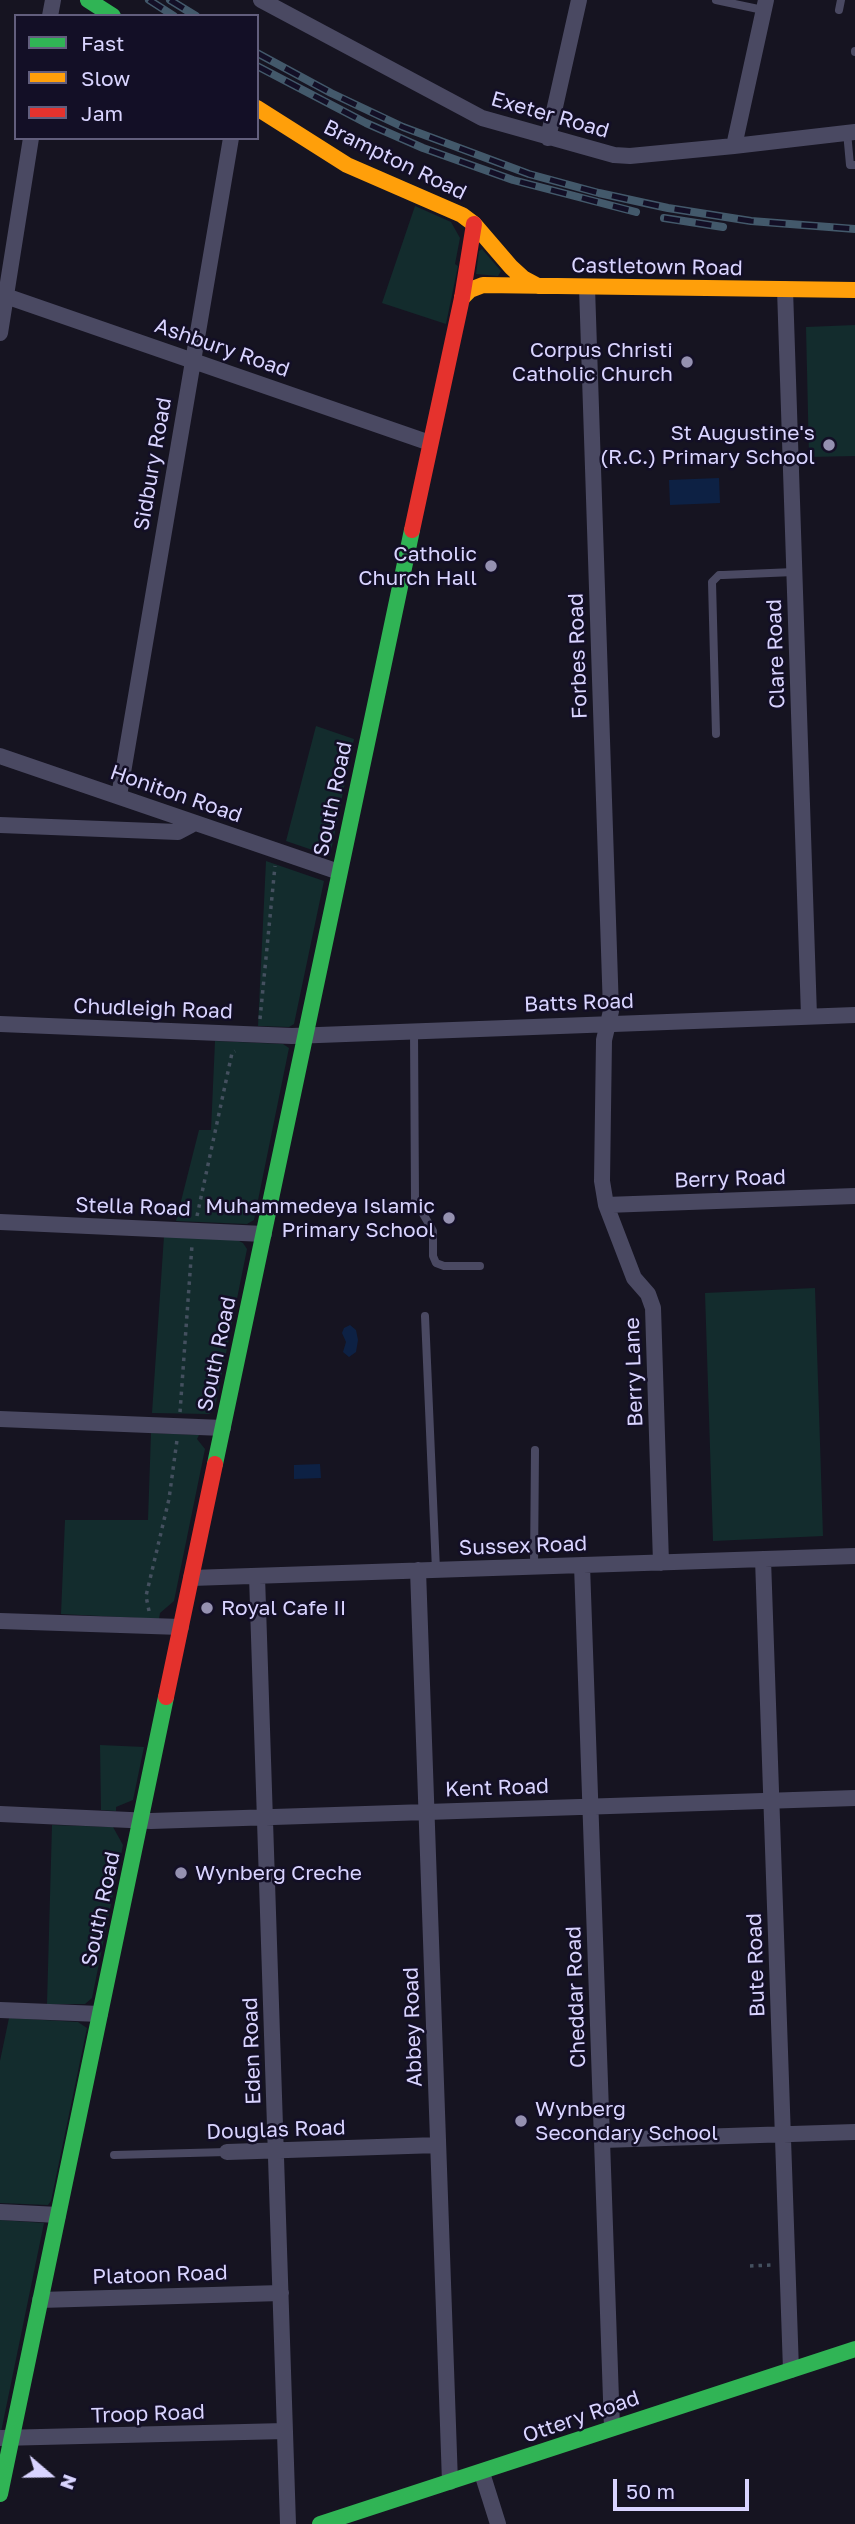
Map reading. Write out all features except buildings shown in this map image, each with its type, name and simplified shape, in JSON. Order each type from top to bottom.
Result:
[{"type":"street","points":[[88,0],[110,14]]},
{"type":"street","name":"Exeter Road","points":[[261,0],[482,118],[621,156],[851,132]]},
{"type":"street","points":[[548,138],[579,0]]},
{"type":"street","points":[[734,146],[764,5]]},
{"type":"street","name":"Brampton Road","points":[[259,109],[347,165],[450,209],[474,224],[511,267],[538,286]]},
{"type":"street","points":[[0,333],[3,295],[31,140]]},
{"type":"street","name":"Sidbury Road","points":[[119,796],[231,140]]},
{"type":"street","name":"South Road","points":[[0,2494],[6,2438],[58,2215],[462,298],[474,224]]},
{"type":"street","name":"Castletown Road","points":[[462,298],[478,286],[855,290]]},
{"type":"street","name":"Forbes Road","points":[[587,287],[611,1011],[607,1023]]},
{"type":"street","name":"Clare Road","points":[[785,289],[808,1016]]},
{"type":"street","name":"Ashbury Road","points":[[3,295],[430,443]]},
{"type":"street","name":"Honiton Road","points":[[0,756],[339,872]]},
{"type":"street","points":[[0,825],[178,832],[195,823]]},
{"type":"street","name":"Batts Road","points":[[305,1035],[855,1015]]},
{"type":"street","name":"Berry Lane","points":[[607,1023],[600,1153],[602,1181],[606,1205],[634,1278],[648,1294],[653,1308],[662,1563]]},
{"type":"street","name":"Chudleigh Road","points":[[0,1024],[305,1035]]},
{"type":"street","name":"Berry Road","points":[[606,1205],[855,1196]]},
{"type":"street","name":"Stella Road","points":[[0,1222],[264,1234]]},
{"type":"street","points":[[0,1419],[223,1428]]},
{"type":"street","name":"Sussex Road","points":[[191,1578],[855,1556]]},
{"type":"street","name":"Bute Road","points":[[763,1559],[791,2370]]},
{"type":"street","name":"Cheddar Road","points":[[582,1565],[612,2428]]},
{"type":"street","name":"Abbey Road","points":[[418,1570],[450,2482]]},
{"type":"street","name":"Eden Road","points":[[257,1576],[288,2524]]},
{"type":"street","points":[[0,1620],[181,1627]]},
{"type":"street","name":"Kent Road","points":[[0,1814],[141,1821],[855,1798]]},
{"type":"street","points":[[0,2010],[100,2014]]},
{"type":"street","points":[[603,2140],[855,2132]]},
{"type":"street","name":"Douglas Road","points":[[227,2152],[438,2146]]},
{"type":"street","points":[[0,2212],[58,2215]]},
{"type":"street","name":"Platoon Road","points":[[40,2300],[281,2293]]},
{"type":"street","name":"Ottery Road","points":[[320,2524],[855,2349]]},
{"type":"street","name":"Troop Road","points":[[6,2438],[285,2431]]},
{"type":"street","points":[[482,2473],[498,2524]]},
{"type":"lane","points":[[716,0],[764,5]]},
{"type":"lane","points":[[839,10],[841,0]]},
{"type":"lane","points":[[851,132],[850,165],[855,165]]},
{"type":"lane","points":[[716,734],[712,582],[719,575],[794,572]]},
{"type":"lane","points":[[414,1030],[415,1199],[433,1231],[433,1256],[436,1263],[444,1266],[480,1266]]},
{"type":"lane","points":[[425,1316],[436,1570]]},
{"type":"lane","points":[[534,1567],[535,1450]]},
{"type":"lane","name":"Douglas Road","points":[[114,2155],[227,2152]]},
{"type":"green space","points":[[415,206],[451,222],[460,238],[455,264],[458,266],[446,324],[382,303]]},
{"type":"green space","points":[[482,249],[501,271],[498,276],[476,274],[479,251]]},
{"type":"green space","points":[[855,325],[855,456],[809,457],[806,327]]},
{"type":"green space","points":[[316,726],[354,739],[330,856],[286,841]]},
{"type":"green space","points":[[266,861],[324,881],[294,1024],[289,1027],[258,1026]]},
{"type":"green space","points":[[215,1041],[283,1044],[289,1048],[254,1220],[247,1224],[176,1221],[199,1130],[211,1130]]},
{"type":"green space","points":[[164,1236],[237,1240],[247,1249],[215,1408],[209,1414],[152,1413]]},
{"type":"green space","points":[[815,1288],[823,1536],[713,1541],[705,1293]]},
{"type":"green space","points":[[151,1433],[199,1435],[197,1439],[205,1449],[174,1601],[160,1613],[159,1619],[61,1614],[65,1520],[148,1520]]},
{"type":"green space","points":[[100,1745],[144,1747],[133,1800],[116,1807],[116,1811],[101,1810]]},
{"type":"green space","points":[[52,1825],[113,1827],[123,1845],[92,1998],[85,2004],[47,2004]]},
{"type":"green space","points":[[9,2018],[78,2022],[87,2028],[48,2205],[0,2203],[0,2061]]},
{"type":"green space","points":[[0,2220],[44,2223],[1,2432],[0,2432]]},
{"type":"water","points":[[719,478],[720,503],[670,505],[669,480]]},
{"type":"water","points":[[350,1325],[356,1330],[358,1340],[356,1352],[349,1357],[343,1352],[346,1342],[342,1333],[344,1328]]},
{"type":"water","points":[[320,1464],[321,1478],[294,1479],[294,1465]]},
{"type":"railway","points":[[149,0],[171,14]]},
{"type":"railway","points":[[170,0],[193,14]]},
{"type":"railway","points":[[259,54],[331,93],[403,127],[529,174],[668,208],[751,221],[855,229]]},
{"type":"railway","points":[[259,67],[366,123],[423,148],[513,180],[636,212]]},
{"type":"railway","points":[[664,218],[723,227]]},
{"type":"traffic: fast","points":[[88,0],[110,14]]},
{"type":"traffic: fast","points":[[215,1464],[412,530]]},
{"type":"traffic: fast","points":[[0,2494],[166,1697]]},
{"type":"traffic: fast","points":[[320,2524],[855,2349]]},
{"type":"traffic: slow","points":[[259,109],[347,165],[462,215],[474,224],[511,267],[538,286]]},
{"type":"traffic: slow","points":[[462,298],[470,290],[483,285],[855,290]]},
{"type":"traffic: jam","points":[[412,530],[462,298],[474,224]]},
{"type":"traffic: jam","points":[[166,1697],[215,1464]]},
{"type":"place","name":"Corpus Christi Catholic Church","points":[[687,362]]},
{"type":"place","name":"St Augustine's (R.C.) Primary School","points":[[829,445]]},
{"type":"place","name":"Catholic Church Hall","points":[[491,566]]},
{"type":"place","name":"Muhammedeya Islamic Primary School","points":[[449,1218]]},
{"type":"place","name":"Royal Cafe II","points":[[207,1608]]},
{"type":"place","name":"Wynberg Creche","points":[[181,1873]]},
{"type":"place","name":"Wynberg Secondary School","points":[[521,2121]]}]
